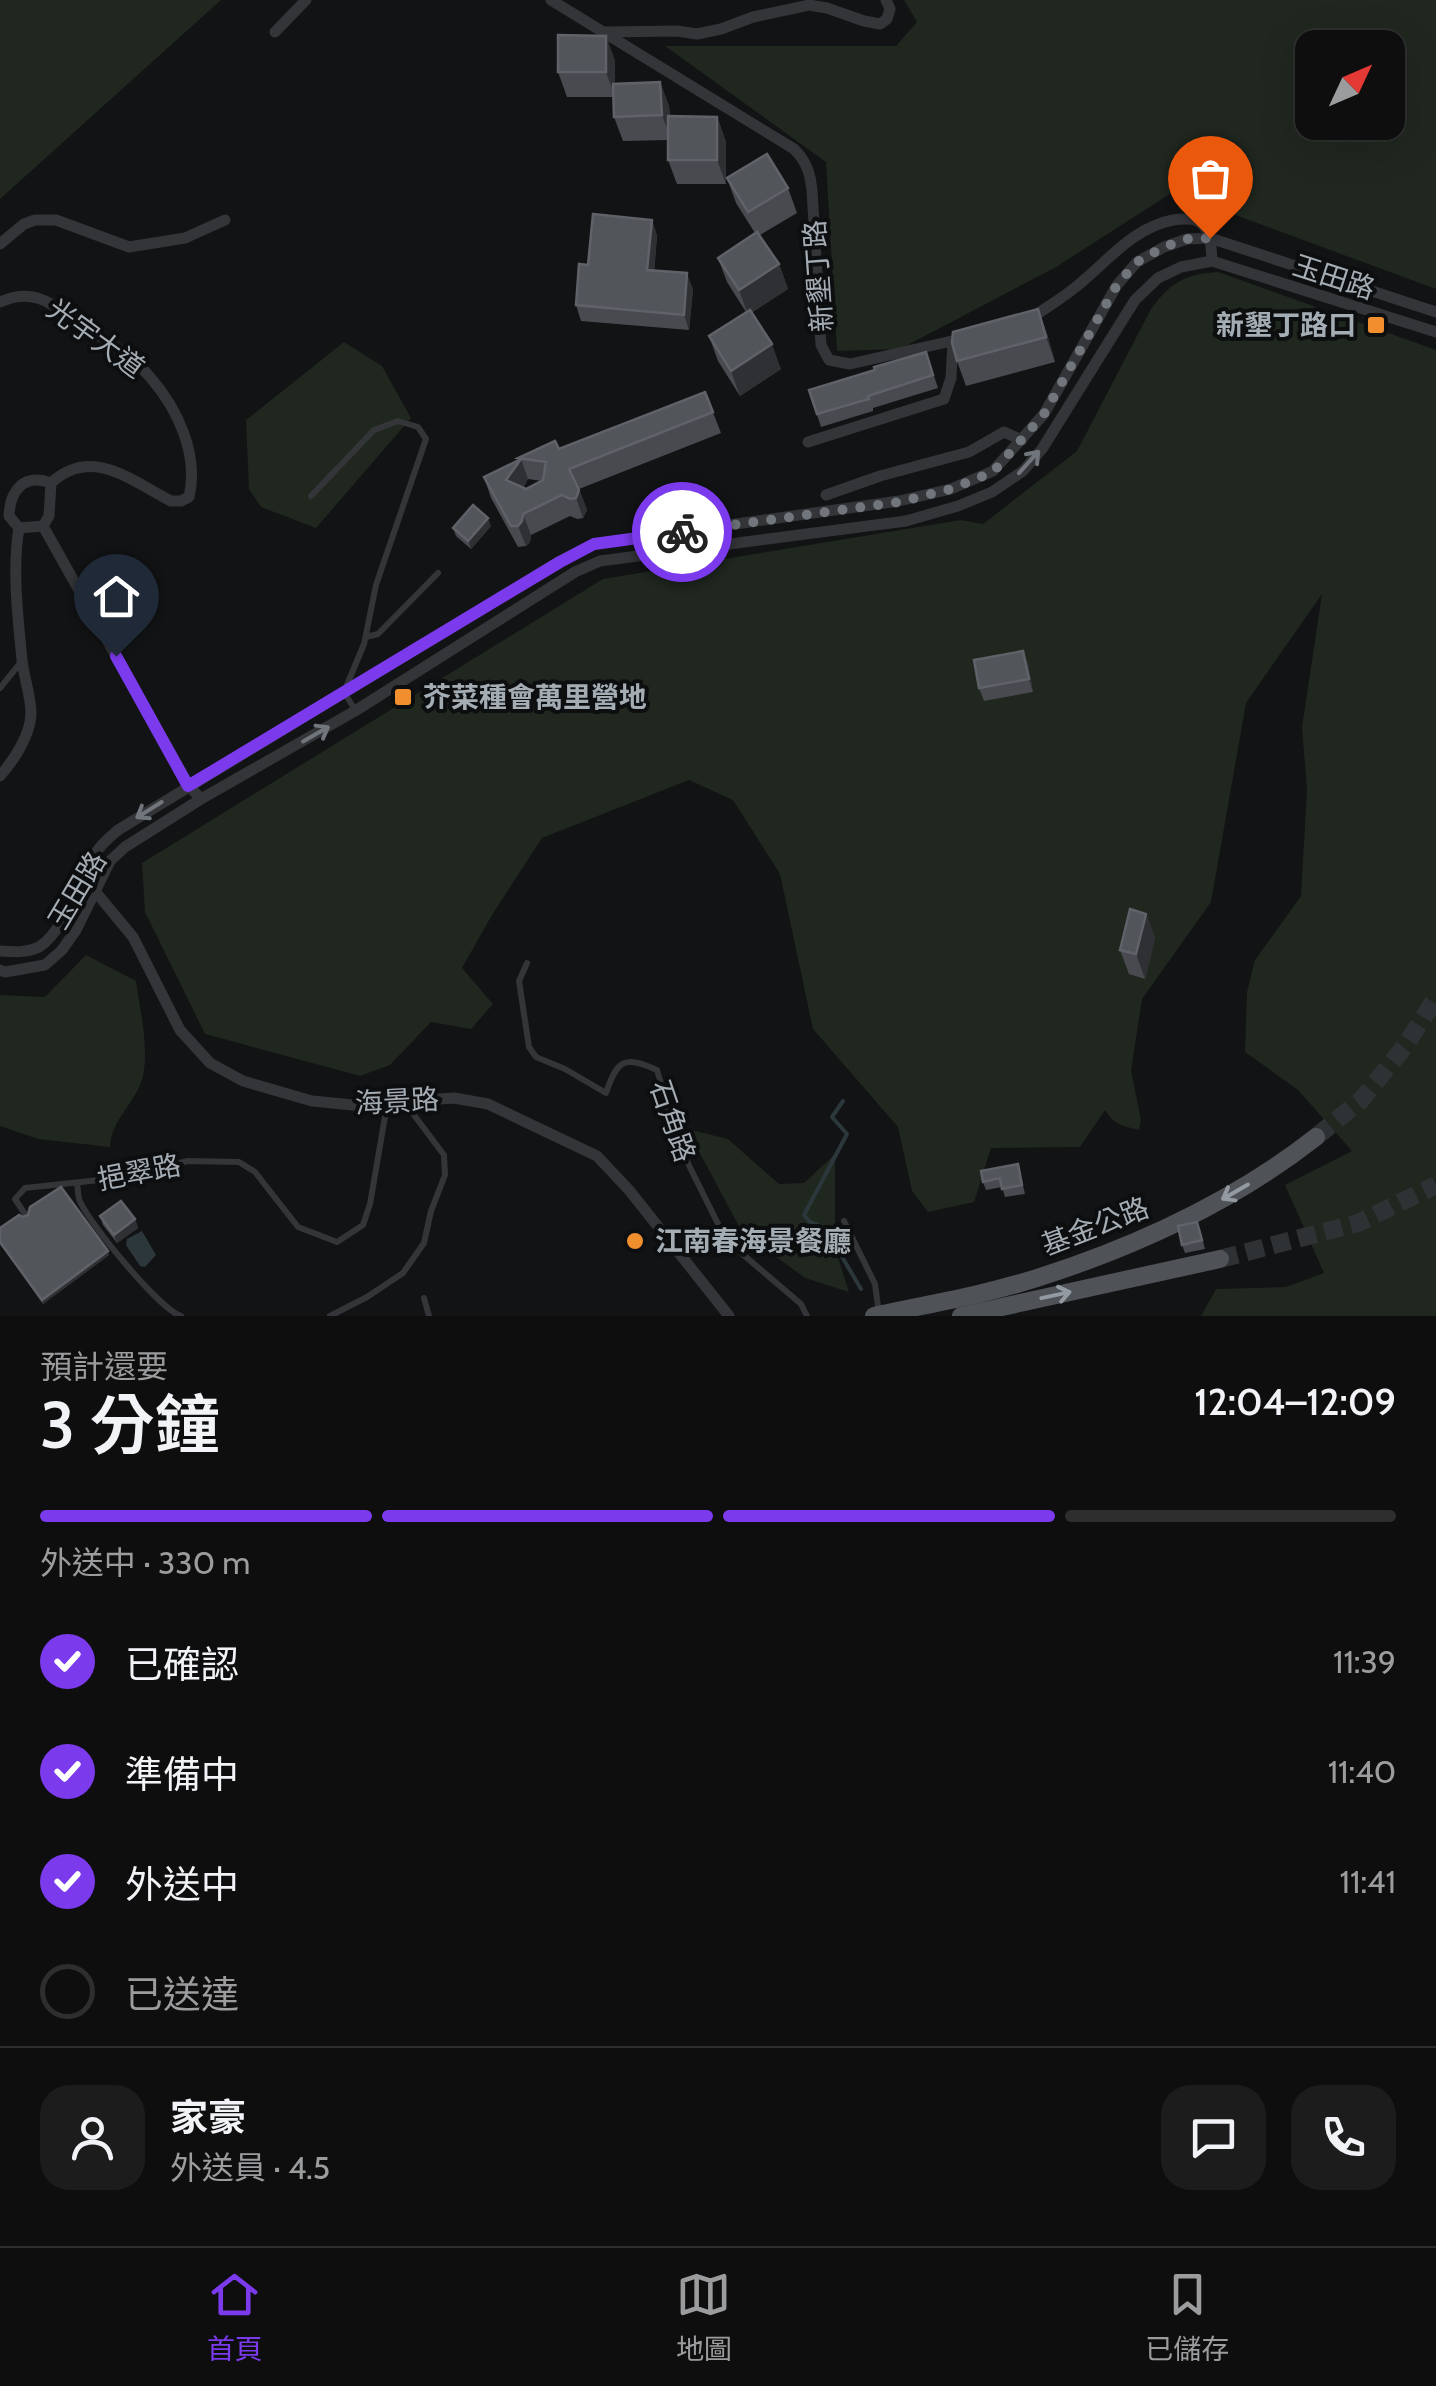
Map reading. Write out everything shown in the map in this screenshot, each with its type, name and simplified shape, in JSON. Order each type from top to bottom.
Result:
[{"type":"main road","name":"基金公路","points":[[878,1316],[1036,1278],[1139,1240],[1195,1214],[1276,1168],[1316,1138]]},
{"type":"main road","name":"基金公路","points":[[961,1316],[1220,1259]]},
{"type":"street","points":[[275,32],[306,0]]},
{"type":"street","name":"新墾丁路","points":[[550,0],[794,149],[804,159],[812,190],[821,344],[829,360],[850,364],[982,332]]},
{"type":"street","points":[[602,32],[697,34],[809,5],[880,24],[887,19],[890,9],[886,0]]},
{"type":"street","points":[[0,244],[35,220],[56,220],[129,247],[186,238],[225,220]]},
{"type":"street","points":[[1012,324],[1033,316],[1065,295],[1129,239],[1158,223],[1198,220],[1210,238],[1212,262]]},
{"type":"street","name":"玉田路","points":[[0,951],[18,953],[38,947],[48,938],[66,913],[98,850],[118,830],[594,544],[899,502],[951,489],[993,472],[1044,414],[1117,285],[1137,262],[1164,247],[1187,239],[1210,238],[1436,312]]},
{"type":"street","name":"玉田路","points":[[0,970],[46,965],[62,950],[110,861],[125,847],[201,798],[356,711],[575,572],[600,561],[906,521],[992,492],[1023,471],[1042,448],[1135,300],[1158,278],[1181,266],[1212,262],[1436,332]]},
{"type":"street","name":"光宇大道","points":[[0,302],[11,297],[39,296],[116,346],[150,376],[176,415],[188,445],[193,480],[188,497],[181,501],[171,501],[106,468],[87,465],[70,469],[51,483]]},
{"type":"street","points":[[808,442],[944,399],[951,378],[953,341]]},
{"type":"street","points":[[826,495],[969,452],[1004,432],[1022,440]]},
{"type":"street","points":[[20,528],[9,516],[10,502],[16,489],[41,480],[51,483],[49,516],[43,526]]},
{"type":"street","points":[[20,528],[43,526]]},
{"type":"street","points":[[43,526],[188,786],[201,798]]},
{"type":"street","points":[[0,776],[24,738],[31,714],[22,661],[16,550],[20,528]]},
{"type":"street","name":"海景路","points":[[81,883],[96,891],[134,937],[180,1030],[210,1063],[243,1081],[312,1101],[353,1105],[454,1098],[488,1104],[596,1156],[629,1190],[728,1316]]},
{"type":"lane","points":[[311,496],[374,430],[398,421],[418,427],[426,440],[376,585],[366,636],[344,692],[356,711]]},
{"type":"lane","points":[[366,636],[378,634],[438,573]]},
{"type":"lane","points":[[0,688],[22,661]]},
{"type":"lane","name":"石角路","points":[[527,963],[519,981],[529,1047],[536,1057],[606,1093],[620,1063],[628,1060],[658,1070],[665,1117],[726,1240],[801,1304],[807,1316]]},
{"type":"lane","points":[[330,1316],[403,1273],[424,1243],[445,1175],[444,1155],[405,1102]]},
{"type":"lane","name":"挹翠路","points":[[25,1214],[16,1199],[25,1188],[118,1178],[188,1161],[238,1162],[255,1172],[298,1227],[338,1242],[363,1225],[388,1103]]},
{"type":"lane","points":[[77,1184],[80,1200],[110,1244],[144,1285],[172,1313],[181,1316]]},
{"type":"lane","points":[[844,1221],[876,1284],[878,1316]]},
{"type":"lane","points":[[424,1298],[430,1316]]},
{"type":"shaded area","points":[[0,0],[221,0],[0,199]]},
{"type":"shaded area","points":[[904,0],[1436,0],[1436,289],[1173,192],[1056,267],[900,349],[837,351],[826,162],[665,46],[896,46],[917,22]]},
{"type":"shaded area","points":[[1218,272],[1436,350],[1436,1316],[1201,1316],[1216,1289],[1286,1287],[1324,1273],[1285,1185],[1352,1151],[1298,1090],[1245,1052],[1247,992],[1255,960],[1301,896],[1307,790],[1302,727],[1322,594],[1246,703],[1211,902],[1142,999],[1131,1071],[1141,1120],[1139,1130],[1115,1122],[1105,1110],[1080,1147],[991,1148],[974,1202],[928,1212],[912,1191],[898,1127],[813,1029],[780,874],[733,800],[689,780],[542,838],[462,968],[493,1004],[471,1029],[431,1022],[390,1065],[360,1076],[205,1034],[145,912],[142,863],[603,579],[961,520],[983,524],[1077,451],[1151,309],[1165,292],[1188,277]]},
{"type":"shaded area","points":[[344,342],[382,366],[411,418],[316,528],[261,507],[249,489],[246,420]]},
{"type":"shaded area","points":[[86,955],[136,981],[143,1028],[143,1076],[115,1128],[110,1147],[38,1139],[0,1126],[0,995],[45,997]]},
{"type":"shaded area","points":[[687,1129],[728,1139],[779,1184],[804,1183],[835,1154],[835,1248],[849,1292],[805,1278],[742,1232]]},
{"type":"shaded area","points":[[142,1231],[156,1255],[145,1267],[140,1266],[126,1245],[127,1239]]},
{"type":"building","points":[[558,35],[606,36],[606,72],[558,72]]},
{"type":"building","points":[[660,82],[662,115],[614,117],[613,84]]},
{"type":"building","points":[[668,116],[717,117],[717,160],[668,160]]},
{"type":"building","points":[[767,154],[788,188],[748,212],[727,178]]},
{"type":"building","points":[[593,214],[652,220],[647,270],[687,273],[684,315],[576,305],[579,264],[588,265]]},
{"type":"building","points":[[757,232],[779,264],[739,290],[718,258]]},
{"type":"building","points":[[1038,309],[1046,337],[957,361],[953,332]]},
{"type":"building","points":[[750,310],[772,344],[731,371],[709,336]]},
{"type":"building","points":[[926,352],[933,375],[817,414],[809,390]]},
{"type":"building","points":[[705,392],[713,412],[569,469],[579,490],[576,498],[562,495],[523,514],[518,526],[511,526],[484,477],[521,459],[506,480],[526,489],[543,480],[546,462],[518,458],[555,441],[559,449]]},
{"type":"building","points":[[473,505],[488,518],[468,541],[453,528]]},
{"type":"building","points":[[1023,651],[1029,679],[979,688],[974,660]]},
{"type":"building","points":[[1130,909],[1146,914],[1136,954],[1120,950]]},
{"type":"building","points":[[1018,1164],[1022,1185],[1002,1189],[1000,1178],[983,1182],[981,1171]]},
{"type":"building","points":[[61,1187],[108,1251],[42,1300],[0,1242],[0,1228],[19,1215],[28,1215],[30,1207]]},
{"type":"building","points":[[121,1201],[135,1219],[114,1235],[100,1216]]},
{"type":"building","points":[[1197,1222],[1202,1240],[1182,1245],[1178,1226]]},
{"type":"waterway","points":[[843,1101],[832,1117],[847,1134],[804,1215],[825,1228],[861,1289]]},
{"type":"tunnel","points":[[1316,1137],[1361,1100],[1405,1046],[1436,998]]},
{"type":"tunnel","points":[[1220,1259],[1358,1223],[1436,1185]]},
{"type":"way so far","points":[[682,532],[899,502],[951,489],[993,472],[1044,414],[1117,285],[1137,262],[1187,239],[1210,238]]},
{"type":"place","name":"新墾丁路口","points":[[1376,325]]},
{"type":"place","name":"芥菜種會萬里營地","points":[[403,697]]},
{"type":"place","name":"江南春海景餐廳","points":[[635,1241]]},
{"type":"route","points":[[116,656],[188,786],[594,544],[682,532]]}]
